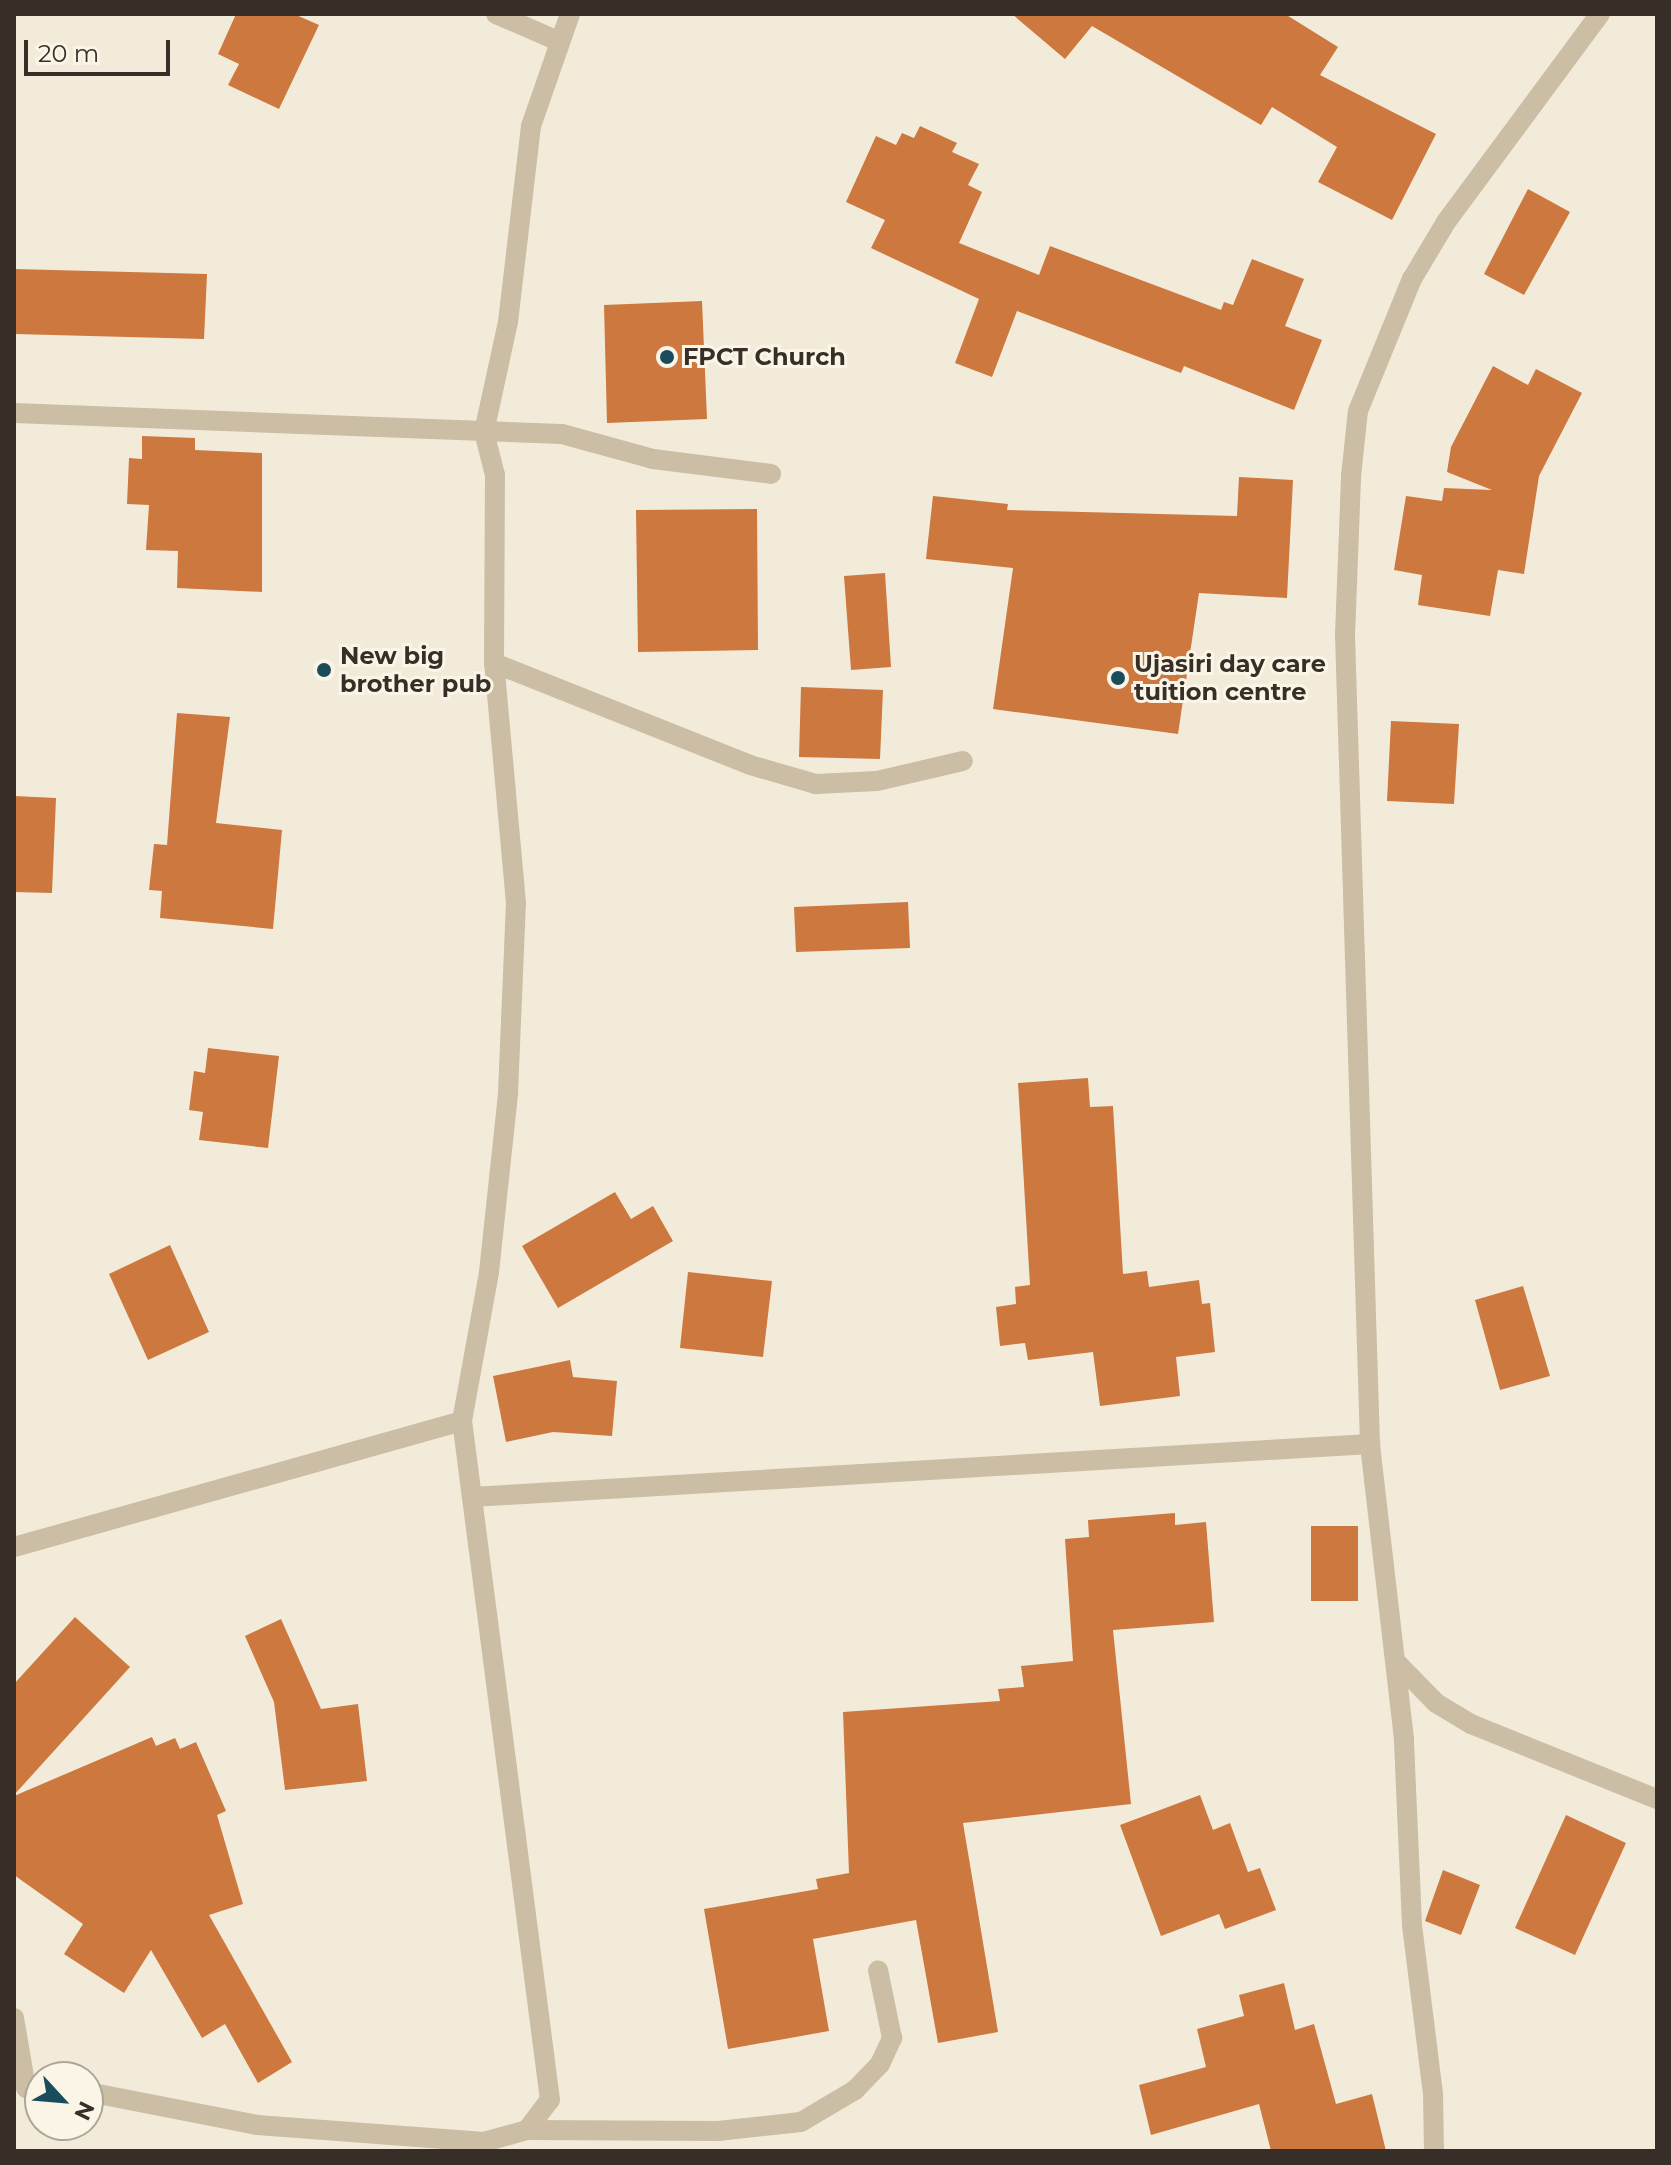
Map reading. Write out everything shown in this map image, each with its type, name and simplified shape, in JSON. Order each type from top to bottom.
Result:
[{"type":"street","points":[[496,14],[558,41]]},
{"type":"street","points":[[527,2130],[550,2100],[462,1421],[489,1272],[512,998],[516,903],[494,663],[495,475],[484,432],[508,322],[531,126],[558,41],[570,14]]},
{"type":"street","points":[[1434,2151],[1433,2094],[1412,1925],[1396,1662],[1370,1444],[1345,635],[1358,411],[1412,279],[1446,222],[1600,14]]},
{"type":"street","points":[[14,413],[274,419],[562,434],[653,459],[771,474]]},
{"type":"street","points":[[494,663],[750,765],[816,784],[877,781],[963,761]]},
{"type":"street","points":[[14,1547],[462,1421]]},
{"type":"street","points":[[472,1497],[1370,1444]]},
{"type":"street","points":[[1396,1662],[1436,1703],[1471,1724],[1657,1799]]},
{"type":"street","points":[[104,2095],[257,2125],[484,2142],[527,2130],[718,2141],[801,2122],[868,2079],[892,2038],[878,1970]]},
{"type":"street","points":[[14,2018],[24,2075]]},
{"type":"building","points":[[236,14],[294,14],[319,25],[279,109],[228,85],[239,64],[218,54]]},
{"type":"building","points":[[1012,14],[1285,14],[1338,47],[1320,75],[1436,134],[1392,220],[1318,182],[1337,147],[1272,107],[1261,125],[1092,26],[1065,59]]},
{"type":"building","points":[[920,126],[957,143],[952,152],[979,164],[968,185],[982,192],[959,243],[1039,275],[1050,246],[1221,310],[1224,302],[1233,305],[1252,259],[1304,279],[1285,326],[1322,340],[1294,410],[1184,366],[1181,373],[1017,311],[992,377],[955,363],[979,299],[871,248],[885,220],[846,202],[876,136],[896,145],[902,133],[914,138]]},
{"type":"building","points":[[1528,189],[1570,212],[1524,295],[1484,274]]},
{"type":"building","points":[[14,269],[207,274],[204,339],[14,334]]},
{"type":"building","points":[[702,301],[707,419],[607,423],[604,305]]},
{"type":"building","points":[[1493,366],[1528,385],[1536,369],[1582,393],[1539,476],[1524,574],[1498,570],[1490,616],[1418,605],[1422,575],[1394,570],[1406,496],[1442,501],[1444,488],[1492,490],[1447,472],[1451,447]]},
{"type":"building","points":[[142,436],[195,438],[195,450],[262,453],[262,592],[177,588],[178,551],[146,550],[149,505],[127,504],[129,458],[142,459]]},
{"type":"building","points":[[1239,477],[1293,480],[1287,598],[1199,593],[1178,734],[993,709],[1013,568],[926,559],[933,496],[1008,504],[1007,510],[1237,516]]},
{"type":"building","points":[[757,509],[758,650],[638,652],[636,510]]},
{"type":"building","points":[[885,573],[891,667],[851,670],[844,576]]},
{"type":"building","points":[[801,687],[883,690],[880,759],[799,757]]},
{"type":"building","points":[[177,713],[230,717],[216,823],[282,830],[273,929],[160,918],[162,891],[149,890],[154,844],[167,845]]},
{"type":"building","points":[[1391,721],[1459,724],[1454,804],[1387,801]]},
{"type":"building","points":[[14,796],[56,798],[52,893],[14,892]]},
{"type":"building","points":[[908,902],[910,948],[796,952],[794,907]]},
{"type":"building","points":[[208,1048],[279,1056],[268,1148],[199,1140],[203,1112],[189,1110],[194,1071],[205,1073]]},
{"type":"building","points":[[1088,1078],[1090,1107],[1113,1106],[1123,1274],[1147,1271],[1149,1287],[1199,1280],[1202,1304],[1210,1303],[1215,1352],[1176,1357],[1180,1396],[1100,1406],[1093,1352],[1028,1360],[1025,1343],[1000,1346],[996,1307],[1016,1304],[1015,1287],[1030,1285],[1018,1083]]},
{"type":"building","points":[[615,1192],[631,1219],[653,1206],[673,1241],[558,1308],[522,1246]]},
{"type":"building","points":[[170,1245],[209,1332],[148,1360],[109,1274]]},
{"type":"building","points":[[688,1272],[772,1281],[763,1357],[680,1348]]},
{"type":"building","points":[[1523,1286],[1550,1376],[1500,1390],[1475,1300]]},
{"type":"building","points":[[570,1360],[573,1377],[617,1381],[612,1436],[553,1432],[506,1442],[493,1376]]},
{"type":"building","points":[[1175,1513],[1175,1525],[1206,1522],[1214,1622],[1113,1630],[1131,1804],[963,1823],[998,2032],[938,2043],[916,1920],[813,1939],[829,2031],[728,2049],[704,1909],[818,1889],[816,1879],[849,1873],[843,1712],[1000,1701],[998,1689],[1024,1687],[1021,1666],[1073,1661],[1065,1539],[1089,1537],[1088,1520]]},
{"type":"building","points":[[1311,1526],[1358,1526],[1358,1601],[1311,1601]]},
{"type":"building","points":[[75,1617],[130,1667],[14,1795],[14,1684]]},
{"type":"building","points":[[281,1619],[321,1709],[358,1704],[367,1781],[285,1790],[274,1702],[245,1636]]},
{"type":"building","points":[[152,1737],[156,1746],[175,1738],[180,1749],[196,1742],[226,1811],[217,1815],[243,1904],[209,1915],[292,2062],[258,2083],[225,2024],[202,2038],[151,1950],[124,1993],[64,1954],[83,1924],[14,1875],[14,1796]]},
{"type":"building","points":[[1200,1795],[1213,1830],[1230,1823],[1248,1872],[1260,1868],[1276,1910],[1225,1929],[1219,1914],[1161,1936],[1120,1825]]},
{"type":"building","points":[[1566,1815],[1626,1843],[1575,1955],[1515,1928]]},
{"type":"building","points":[[1443,1870],[1480,1885],[1461,1935],[1425,1921]]},
{"type":"building","points":[[1284,1983],[1295,2030],[1314,2024],[1336,2104],[1372,2094],[1386,2151],[1271,2151],[1259,2104],[1151,2135],[1139,2085],[1206,2067],[1197,2029],[1244,2016],[1239,1995]]},
{"type":"place","name":"FPCT Church","points":[[667,357]]},
{"type":"place","name":"New big brother pub","points":[[324,670]]},
{"type":"place","name":"Ujasiri day care tuition centre","points":[[1118,678]]}]
